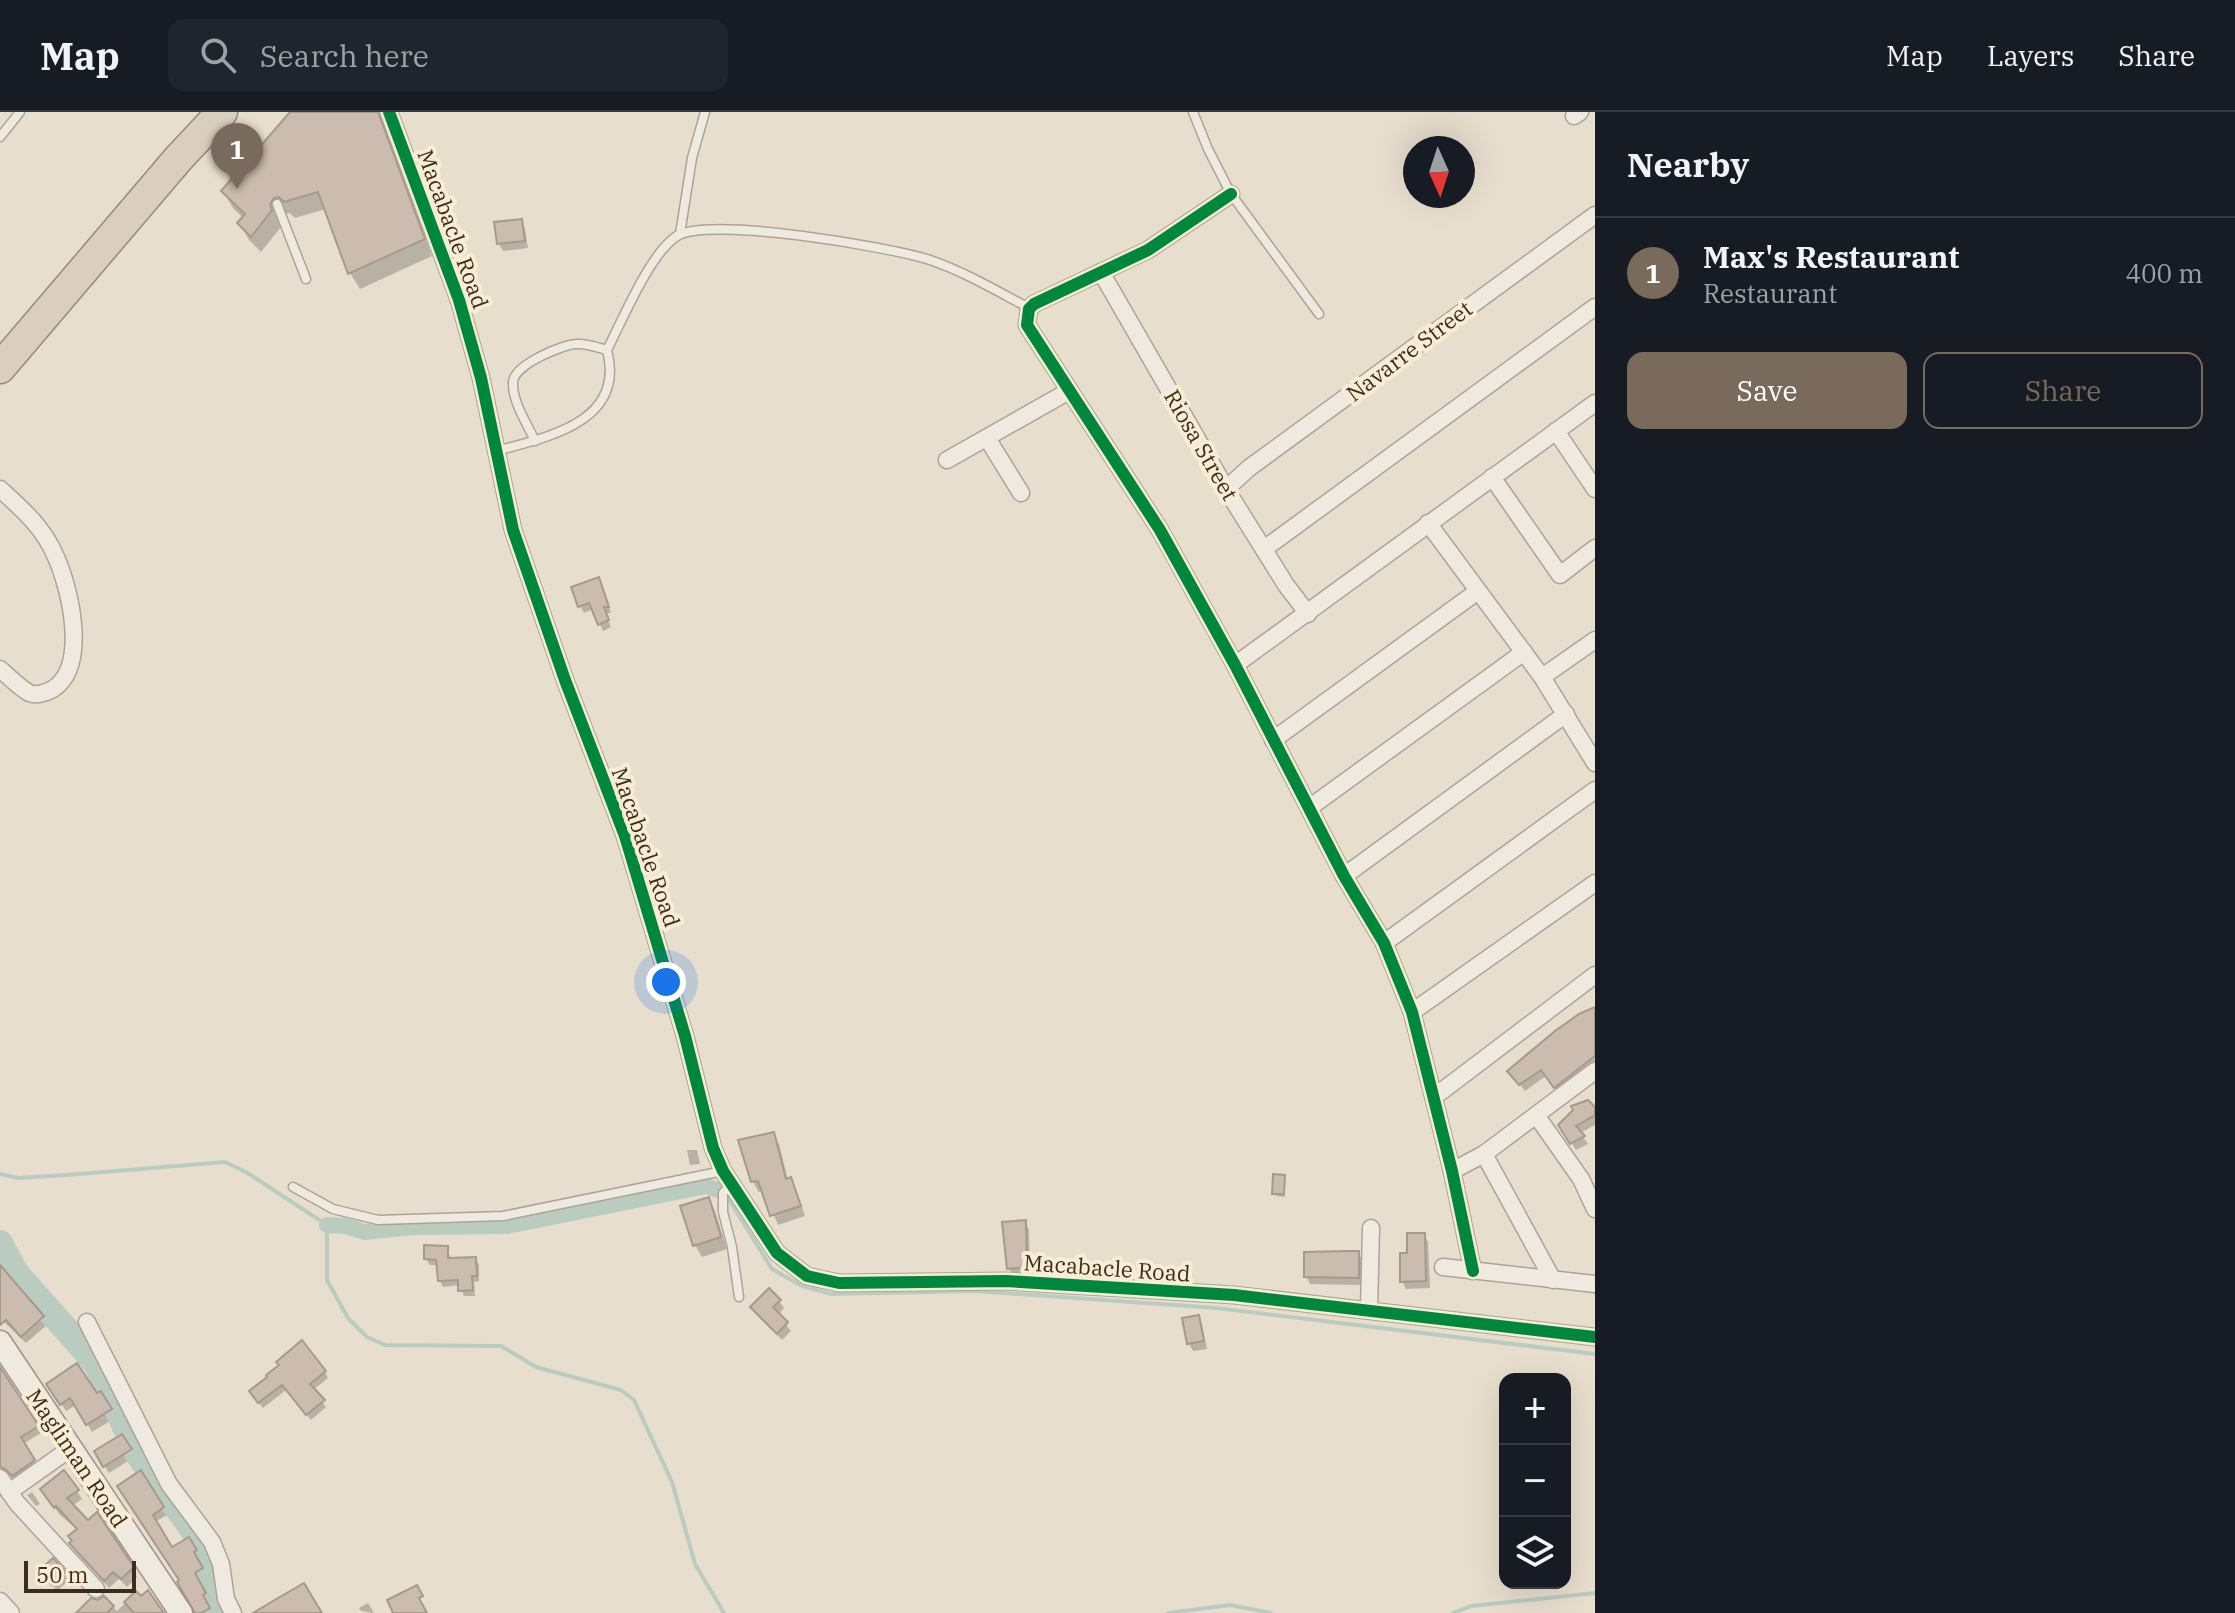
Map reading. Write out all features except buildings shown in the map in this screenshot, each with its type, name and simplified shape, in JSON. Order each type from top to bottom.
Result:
[{"type":"highway","points":[[0,346],[101,225],[210,117]]},
{"type":"highway","points":[[0,368],[178,159],[210,117]]},
{"type":"street","name":"Macabacle Road","points":[[389,112],[459,300],[481,378],[510,516],[530,584],[625,836],[656,933],[713,1148],[777,1253],[807,1276],[839,1283],[1006,1281],[1234,1295],[1595,1337]]},
{"type":"street","points":[[1231,194],[1148,250],[1034,304],[1029,309],[1027,325],[1160,530],[1235,665],[1344,876],[1384,943],[1412,1012],[1452,1171],[1473,1271]]},
{"type":"street","name":"Navarre Street","points":[[1226,489],[1249,468],[1595,215]]},
{"type":"street","name":"Riosa Street","points":[[1101,272],[1226,489],[1308,614]]},
{"type":"street","points":[[1264,549],[1595,307]]},
{"type":"street","points":[[947,460],[1069,391]]},
{"type":"street","points":[[1235,665],[1595,403]]},
{"type":"street","points":[[1556,431],[1595,489]]},
{"type":"street","points":[[987,438],[1021,493]]},
{"type":"street","points":[[1492,477],[1560,575],[1595,548]]},
{"type":"street","points":[[0,489],[37,524],[56,556],[74,630],[70,665],[65,677],[54,688],[37,695],[29,693],[0,669]]},
{"type":"street","points":[[1428,523],[1566,714],[1591,743],[1595,763]]},
{"type":"street","points":[[1273,740],[1478,591]]},
{"type":"street","points":[[1542,677],[1595,640]]},
{"type":"street","points":[[1309,808],[1524,652]]},
{"type":"street","points":[[1344,876],[1566,714]]},
{"type":"street","points":[[1384,943],[1595,790]]},
{"type":"street","points":[[1412,1012],[1595,883]]},
{"type":"street","points":[[1434,1097],[1595,975]]},
{"type":"street","points":[[1452,1171],[1484,1154],[1595,1071]]},
{"type":"street","points":[[1536,1115],[1581,1179],[1595,1209]]},
{"type":"street","points":[[1484,1154],[1553,1280]]},
{"type":"street","points":[[1369,1310],[1371,1228]]},
{"type":"street","points":[[1443,1267],[1595,1284]]},
{"type":"street","points":[[87,1322],[169,1484],[212,1542],[221,1564],[226,1599],[233,1613]]},
{"type":"street","name":"Magliman Road","points":[[0,1342],[181,1613]]},
{"type":"street","points":[[71,1448],[5,1485],[96,1589]]},
{"type":"street","points":[[0,1601],[11,1613]]},
{"type":"lane","points":[[0,137],[20,112]]},
{"type":"lane","points":[[680,234],[692,158],[705,112]]},
{"type":"lane","points":[[1193,112],[1231,194],[1319,314]]},
{"type":"lane","points":[[210,117],[246,162]]},
{"type":"lane","points":[[277,204],[306,279]]},
{"type":"lane","points":[[496,451],[576,426],[596,408],[610,382],[611,364],[607,350],[664,246],[680,234],[757,231],[891,250],[932,261],[969,276],[1029,309]]},
{"type":"lane","points":[[535,441],[516,399],[513,381],[516,372],[523,365],[572,344],[607,350]]},
{"type":"lane","points":[[293,1187],[333,1209],[378,1220],[503,1216],[728,1177],[723,1193],[723,1212],[739,1297]]},
{"type":"waterway","points":[[0,1174],[18,1178],[225,1162],[246,1172],[327,1225],[327,1280],[348,1318],[367,1337],[385,1345],[501,1346],[536,1367],[621,1390],[634,1400],[672,1482],[695,1564],[724,1613]]},
{"type":"waterway","points":[[327,1225],[346,1226],[364,1232],[412,1227],[508,1226],[706,1186],[718,1190]]},
{"type":"waterway","points":[[718,1190],[728,1198],[772,1269],[802,1286],[831,1294],[976,1291],[1216,1308],[1595,1354]]},
{"type":"waterway","points":[[452,1226],[508,1226]]},
{"type":"waterway","points":[[0,1243],[16,1273],[96,1363],[137,1453],[204,1545],[215,1613]]},
{"type":"waterway","points":[[1453,1613],[1471,1606],[1595,1593]]},
{"type":"waterway","points":[[1168,1613],[1230,1605],[1271,1613]]},
{"type":"cycle path","points":[[389,112],[459,300],[481,378],[513,530],[565,680],[625,836],[685,1036],[713,1148],[723,1171],[777,1253],[807,1276],[839,1283],[1006,1281],[1234,1295],[1595,1337]]},
{"type":"cycle path","points":[[1231,194],[1148,250],[1034,304],[1029,309],[1027,325],[1160,530],[1235,665],[1344,876],[1384,943],[1412,1012],[1452,1171],[1473,1271]]},
{"type":"place","name":"Max's Restaurant","points":[[237,189]]}]
